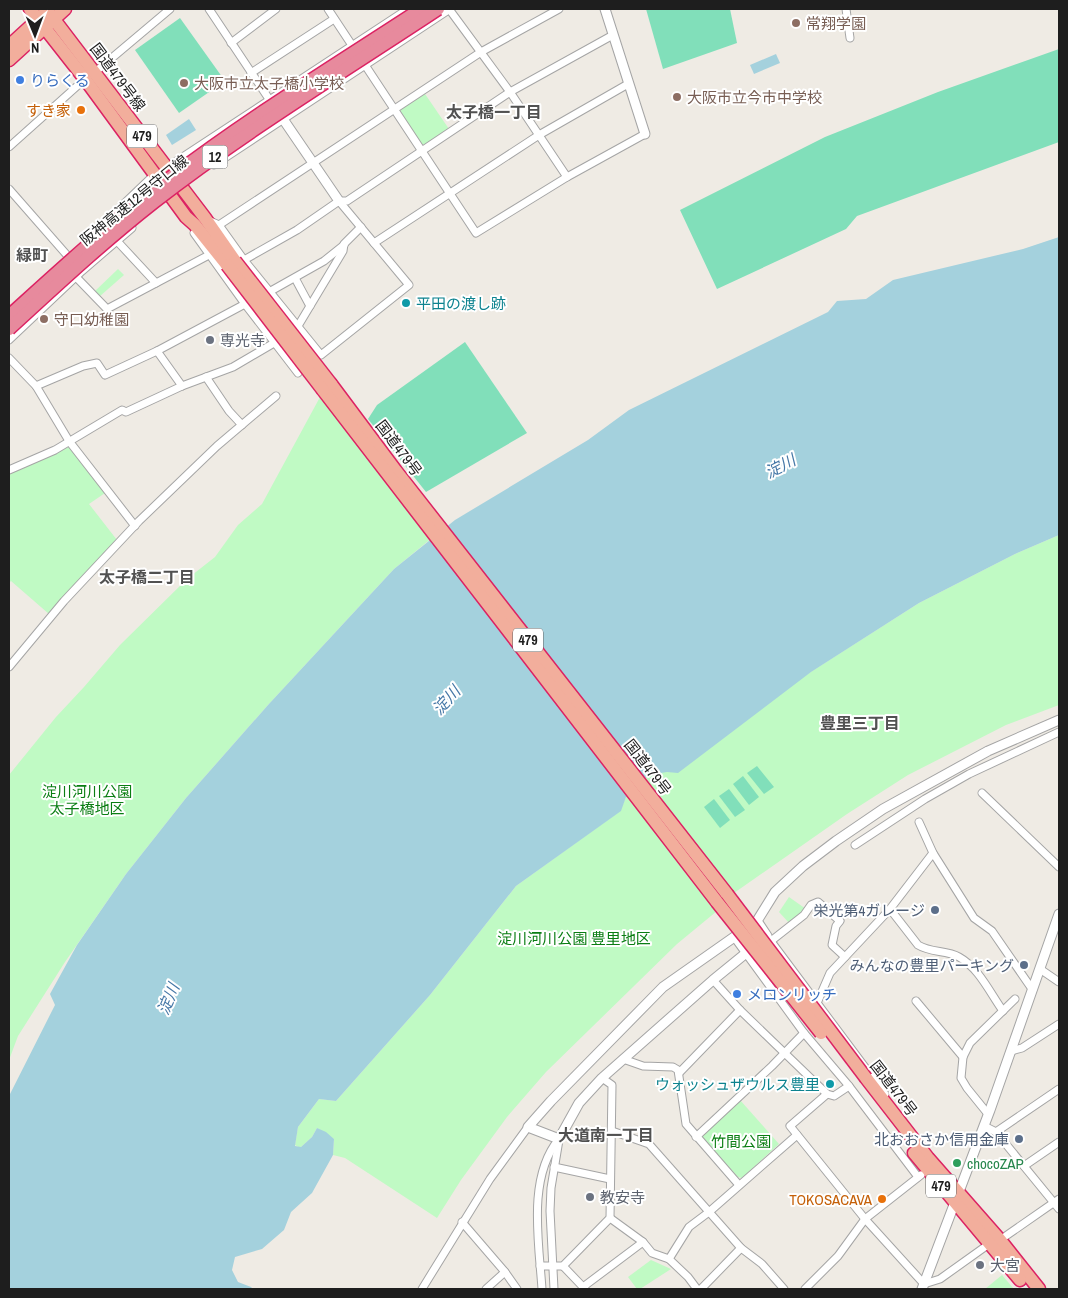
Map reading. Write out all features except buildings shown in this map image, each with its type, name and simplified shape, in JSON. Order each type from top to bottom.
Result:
[{"type":"highway","name":"国道479号線","points":[[30,9],[47,16],[161,171],[181,187],[235,262]]},
{"type":"highway","points":[[9,46],[47,16],[65,9]]},
{"type":"highway","name":"阪神高速12号守口線","points":[[9,316],[85,247],[184,167],[421,9]]},
{"type":"highway","name":"阪神高速12号守口線","points":[[9,329],[91,255],[182,181],[264,124],[438,9]]},
{"type":"highway","points":[[9,60],[47,16]]},
{"type":"highway","name":"国道479号線","points":[[161,171],[170,195],[186,217],[235,262]]},
{"type":"highway","name":"国道479号","points":[[235,262],[717,902],[858,1081],[928,1158],[957,1198]]},
{"type":"highway","name":"479","points":[[858,1081],[923,1174],[957,1198],[994,1242],[1039,1289]]},
{"type":"highway","name":"479","points":[[994,1242],[1028,1289]]},
{"type":"street","points":[[9,147],[170,9]]},
{"type":"street","points":[[205,218],[219,225],[235,262],[269,292],[321,355],[409,285],[338,201],[209,9]]},
{"type":"street","points":[[231,43],[276,9]]},
{"type":"street","points":[[328,9],[476,234],[567,177],[645,134],[605,9]]},
{"type":"street","points":[[9,308],[161,171],[408,9]]},
{"type":"street","points":[[181,187],[449,9],[510,92],[567,177]]},
{"type":"street","points":[[219,225],[481,52],[559,9]]},
{"type":"street","points":[[846,9],[850,38]]},
{"type":"street","points":[[252,74],[334,19]]},
{"type":"street","points":[[235,262],[298,230],[338,201],[347,201],[510,92],[614,35]]},
{"type":"street","points":[[374,243],[539,135],[628,84]]},
{"type":"street","points":[[9,189],[82,271]]},
{"type":"street","points":[[9,340],[82,271],[170,195]]},
{"type":"street","points":[[186,217],[192,231],[209,255],[298,373]]},
{"type":"street","points":[[269,292],[324,261],[360,227]]},
{"type":"street","points":[[117,241],[156,283]]},
{"type":"street","points":[[298,326],[343,251],[344,244]]},
{"type":"street","points":[[76,277],[107,309],[209,255]]},
{"type":"street","points":[[295,278],[310,306]]},
{"type":"street","points":[[36,386],[82,366],[97,363],[105,375],[157,351],[245,304]]},
{"type":"street","points":[[9,470],[55,450],[122,410],[126,412],[182,386],[233,367],[274,343]]},
{"type":"street","points":[[157,351],[182,386]]},
{"type":"street","points":[[9,358],[36,386],[69,440],[135,526]]},
{"type":"street","points":[[206,377],[229,411],[242,425]]},
{"type":"street","points":[[9,666],[58,607],[135,526],[217,446],[276,396]]},
{"type":"street","points":[[425,1288],[462,1222],[490,1179],[528,1128],[551,1101],[663,987],[757,921],[776,892],[803,866],[875,814],[988,751],[1059,720]]},
{"type":"street","points":[[855,845],[925,799],[969,774],[1059,732]]},
{"type":"street","points":[[982,793],[1059,867]]},
{"type":"street","points":[[919,822],[933,853],[974,918],[992,931],[1032,989]]},
{"type":"street","points":[[817,1002],[830,973],[890,909],[933,853]]},
{"type":"street","points":[[542,1289],[538,1212],[540,1186],[552,1148],[579,1103],[623,1058],[713,980],[746,954],[804,916],[811,905],[818,902],[840,921],[836,926],[832,945],[845,957]]},
{"type":"street","points":[[890,909],[918,945],[924,949],[946,952],[960,957],[969,965],[979,975],[1003,1011]]},
{"type":"street","points":[[923,1287],[984,1126],[1059,914]]},
{"type":"street","points":[[757,921],[872,1074],[928,1158]]},
{"type":"street","points":[[713,980],[740,1010],[827,1094],[834,1096],[858,1081],[804,1033],[734,937]]},
{"type":"street","points":[[1040,969],[1059,982]]},
{"type":"street","points":[[988,1114],[961,1078],[963,1057],[970,1043],[1015,1000]]},
{"type":"street","points":[[916,1001],[963,1057]]},
{"type":"street","points":[[679,1073],[740,1010]]},
{"type":"street","points":[[1011,1050],[1022,1048],[1059,1024]]},
{"type":"street","points":[[696,1137],[804,1033]]},
{"type":"street","points":[[623,1058],[643,1066],[673,1067],[678,1070],[686,1124],[739,1185]]},
{"type":"street","points":[[540,1266],[563,1266],[610,1218],[612,1085],[602,1078]]},
{"type":"street","points":[[996,1132],[1059,1089]]},
{"type":"street","points":[[827,1094],[790,1126],[923,1287]]},
{"type":"street","points":[[923,1287],[940,1279],[994,1242],[1057,1203],[996,1132],[984,1126]]},
{"type":"street","points":[[528,1128],[559,1139]]},
{"type":"street","points":[[612,1130],[649,1144],[741,1248],[762,1264],[784,1289]]},
{"type":"street","points":[[669,1259],[689,1227],[709,1212],[797,1135]]},
{"type":"street","points":[[554,1289],[550,1211],[559,1139]]},
{"type":"street","points":[[1024,1166],[1059,1142]]},
{"type":"street","points":[[554,1167],[610,1179]]},
{"type":"street","points":[[805,1289],[838,1256],[865,1219],[923,1174]]},
{"type":"street","points":[[610,1218],[643,1242],[652,1253],[669,1259],[688,1277],[697,1289]]},
{"type":"street","points":[[462,1222],[505,1272],[517,1289]]},
{"type":"street","points":[[563,1266],[584,1288],[643,1242]]},
{"type":"street","points":[[701,1289],[741,1248]]},
{"type":"street","points":[[486,1289],[505,1272]]},
{"type":"green space","points":[[646,9],[730,9],[737,43],[663,69]]},
{"type":"green space","points":[[180,18],[225,81],[179,113],[135,50]]},
{"type":"green space","points":[[1059,49],[1059,142],[857,216],[846,229],[717,289],[680,210],[825,137],[938,92]]},
{"type":"green space","points":[[425,94],[449,129],[425,145],[422,144],[400,112],[401,109]]},
{"type":"green space","points":[[118,269],[124,275],[99,297],[94,292]]},
{"type":"green space","points":[[465,342],[527,433],[426,492],[368,419],[377,405]]},
{"type":"green space","name":"淀川河川公園 太子橋地区","points":[[326,386],[438,533],[394,569],[268,705],[186,798],[126,874],[65,962],[18,1036],[9,1060],[9,775],[56,717],[120,645],[187,579],[215,557],[238,525],[262,504]]},
{"type":"green space","points":[[71,446],[105,493],[89,504],[117,540],[49,614],[11,581],[9,583],[9,474]]},
{"type":"green space","name":"淀川河川公園 豊里地区","points":[[1059,535],[1059,705],[1006,725],[908,775],[847,814],[734,893],[717,911],[677,944],[546,1072],[507,1117],[461,1180],[437,1218],[345,1158],[333,1155],[334,1139],[317,1128],[312,1137],[300,1148],[295,1145],[298,1127],[319,1099],[336,1101],[430,995],[516,886],[620,811],[626,797],[649,775],[919,603],[1015,554]]},
{"type":"green space","points":[[757,766],[774,787],[764,794],[747,773]]},
{"type":"green space","points":[[743,776],[759,797],[749,805],[733,784]]},
{"type":"green space","points":[[729,789],[745,810],[735,817],[719,796]]},
{"type":"green space","points":[[714,799],[730,820],[720,828],[704,807]]},
{"type":"green space","points":[[789,897],[806,909],[790,924],[779,912]]},
{"type":"green space","name":"竹間公園","points":[[740,1100],[779,1144],[742,1178],[738,1177],[702,1138],[702,1134]]},
{"type":"green space","points":[[651,1260],[671,1269],[640,1289],[637,1289],[628,1277]]},
{"type":"green space","points":[[1002,1275],[1014,1289],[985,1289]]},
{"type":"water","points":[[776,54],[780,63],[754,74],[750,65]]},
{"type":"water","points":[[189,119],[196,130],[172,145],[166,135]]},
{"type":"water","name":"淀川","points":[[1059,237],[1059,535],[1015,554],[919,603],[811,672],[678,773],[667,772],[649,775],[626,797],[621,811],[516,886],[430,995],[336,1101],[319,1099],[298,1127],[295,1146],[301,1147],[312,1137],[317,1128],[326,1132],[334,1139],[333,1155],[312,1193],[291,1212],[284,1230],[262,1249],[235,1257],[232,1270],[238,1282],[253,1289],[9,1289],[9,1096],[55,1005],[50,994],[77,945],[126,874],[186,798],[268,705],[394,569],[455,520],[588,440],[629,410],[828,312],[837,301],[866,299],[893,280],[1023,249]]},
{"type":"place","name":"常翔学園","points":[[796,23]]},
{"type":"place","name":"りらくる","points":[[20,80]]},
{"type":"place","name":"大阪市立太子橋小学校","points":[[184,83]]},
{"type":"place","name":"大阪市立今市中学校","points":[[677,97]]},
{"type":"place","name":"すき家","points":[[81,110]]},
{"type":"place","name":"平田の渡し跡","points":[[406,303]]},
{"type":"place","name":"守口幼稚園","points":[[44,319]]},
{"type":"place","name":"専光寺","points":[[210,340]]},
{"type":"place","name":"栄光第4ガレージ","points":[[935,910]]},
{"type":"place","name":"みんなの豊里パーキング","points":[[1024,965]]},
{"type":"place","name":"メロンリッチ","points":[[737,994]]},
{"type":"place","name":"ウォッシュザウルス豊里","points":[[830,1084]]},
{"type":"place","name":"北おおさか信用金庫","points":[[1019,1139]]},
{"type":"place","name":"chocoZAP","points":[[957,1163]]},
{"type":"place","name":"教安寺","points":[[590,1197]]},
{"type":"place","name":"TOKOSACAVA","points":[[882,1199]]},
{"type":"place","name":"大宮","points":[[980,1265]]},
{"type":"district","name":"太子橋一丁目","points":[[494,112]]},
{"type":"district","name":"緑町","points":[[32,255]]},
{"type":"district","name":"太子橋二丁目","points":[[147,577]]},
{"type":"district","name":"豊里三丁目","points":[[860,723]]},
{"type":"district","name":"大道南一丁目","points":[[606,1135]]}]
